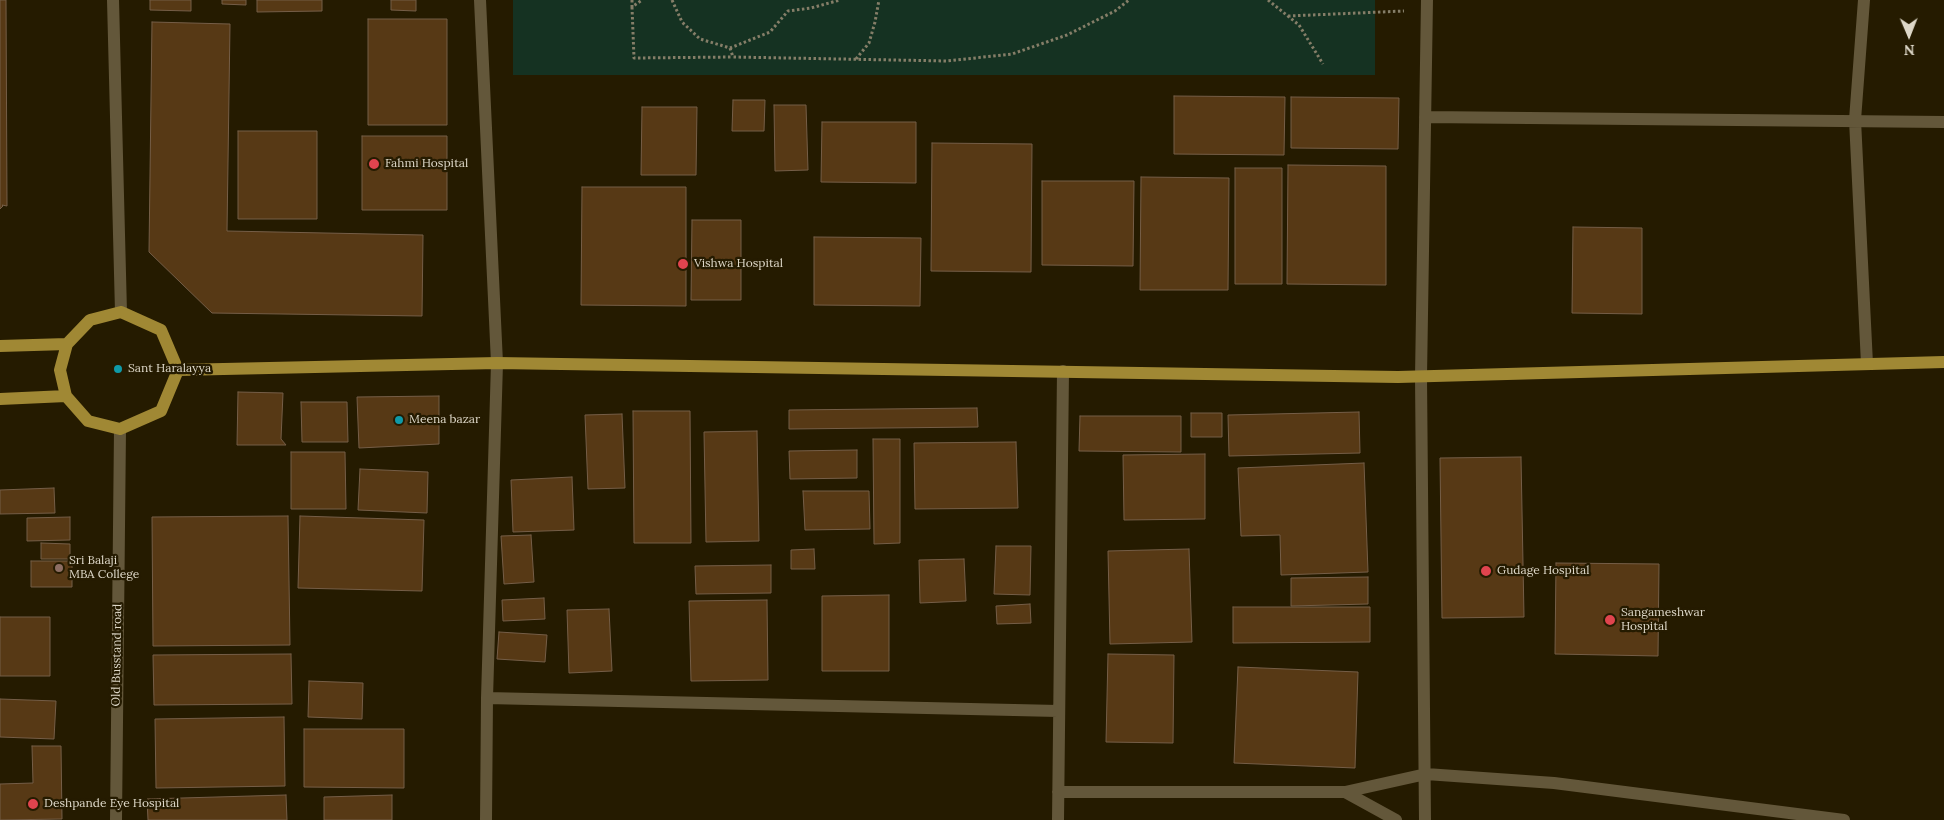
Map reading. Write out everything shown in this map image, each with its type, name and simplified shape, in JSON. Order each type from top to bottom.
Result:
[{"type":"main road","points":[[122,312],[161,330],[178,370],[161,411],[120,429],[88,421],[66,396],[60,370],[66,344],[90,320],[122,312]]},
{"type":"main road","points":[[0,346],[66,344]]},
{"type":"main road","points":[[178,370],[497,363],[1421,376],[1944,362]]},
{"type":"main road","points":[[0,399],[66,396]]},
{"type":"street","points":[[113,0],[122,312]]},
{"type":"street","points":[[480,0],[497,363],[487,698],[486,820]]},
{"type":"street","points":[[1864,0],[1855,120],[1867,364]]},
{"type":"street","points":[[1425,820],[1421,376],[1427,5]]},
{"type":"street","points":[[1425,117],[1944,122]]},
{"type":"street","points":[[1058,820],[1063,371]]},
{"type":"street","name":"Old Busstand road","points":[[116,820],[120,429]]},
{"type":"street","points":[[487,698],[1058,711]]},
{"type":"street","points":[[1058,792],[1345,792],[1426,774],[1554,783],[1844,820]]},
{"type":"street","points":[[1345,792],[1396,820]]},
{"type":"path","points":[[632,0],[634,58],[733,57],[947,60],[1012,54],[1067,35],[1115,11],[1129,0]]},
{"type":"path","points":[[632,7],[642,0]]},
{"type":"path","points":[[672,0],[682,22],[700,38],[730,48],[770,32],[788,11],[811,8],[840,0]]},
{"type":"path","points":[[856,59],[869,43],[879,0]]},
{"type":"path","points":[[1268,0],[1299,25],[1323,64]]},
{"type":"path","points":[[1288,16],[1427,5]]},
{"type":"path","points":[[730,48],[733,57]]},
{"type":"green space","points":[[513,0],[1375,0],[1375,75],[513,75]]},
{"type":"building","points":[[0,0],[6,0],[7,206],[2,205],[0,209]]},
{"type":"building","points":[[150,0],[191,0],[191,11],[150,10]]},
{"type":"building","points":[[222,0],[246,0],[246,5],[222,4]]},
{"type":"building","points":[[257,0],[322,0],[322,11],[257,12]]},
{"type":"building","points":[[391,0],[416,0],[416,11],[391,10]]},
{"type":"building","points":[[368,19],[447,19],[447,125],[368,125]]},
{"type":"building","points":[[152,22],[230,24],[227,231],[423,235],[422,316],[212,313],[149,252]]},
{"type":"building","points":[[1174,96],[1285,97],[1284,155],[1174,154]]},
{"type":"building","points":[[1291,97],[1399,98],[1398,149],[1291,148]]},
{"type":"building","points":[[733,100],[765,100],[764,131],[732,131]]},
{"type":"building","points":[[774,105],[806,105],[808,170],[775,171]]},
{"type":"building","points":[[642,107],[697,107],[696,175],[641,175]]},
{"type":"building","points":[[822,122],[916,122],[916,183],[821,182]]},
{"type":"building","points":[[238,131],[317,131],[317,219],[238,219]]},
{"type":"building","points":[[362,136],[447,136],[447,210],[362,210]]},
{"type":"building","points":[[932,143],[1032,144],[1031,272],[931,271]]},
{"type":"building","points":[[1288,165],[1386,166],[1386,285],[1287,284]]},
{"type":"building","points":[[1235,168],[1282,168],[1282,284],[1235,284]]},
{"type":"building","points":[[1141,177],[1229,178],[1228,290],[1140,290]]},
{"type":"building","points":[[1042,181],[1134,181],[1133,266],[1042,265]]},
{"type":"building","points":[[582,187],[686,187],[686,306],[581,305]]},
{"type":"building","points":[[692,220],[741,220],[741,300],[691,300]]},
{"type":"building","points":[[1573,227],[1642,228],[1642,314],[1572,313]]},
{"type":"building","points":[[814,237],[921,238],[920,306],[814,305]]},
{"type":"building","points":[[238,392],[283,393],[281,439],[286,445],[237,445]]},
{"type":"building","name":"Meena bazar","points":[[439,396],[439,444],[359,448],[357,397]]},
{"type":"building","points":[[301,402],[347,402],[348,442],[302,442]]},
{"type":"building","points":[[977,408],[978,427],[789,429],[789,410]]},
{"type":"building","points":[[633,411],[690,411],[691,543],[634,543]]},
{"type":"building","points":[[1359,412],[1360,453],[1229,456],[1228,415]]},
{"type":"building","points":[[1191,413],[1222,413],[1222,437],[1191,437]]},
{"type":"building","points":[[622,414],[625,488],[588,489],[585,415]]},
{"type":"building","points":[[1080,416],[1181,416],[1181,452],[1079,451]]},
{"type":"building","points":[[757,431],[759,541],[706,542],[704,432]]},
{"type":"building","points":[[873,439],[900,439],[900,543],[874,544]]},
{"type":"building","points":[[1016,442],[1018,508],[915,509],[914,443]]},
{"type":"building","points":[[857,450],[857,478],[790,479],[789,451]]},
{"type":"building","points":[[291,452],[345,452],[346,509],[291,509]]},
{"type":"building","points":[[1205,454],[1205,519],[1124,520],[1123,455]]},
{"type":"building","points":[[1521,457],[1524,617],[1442,618],[1440,458]]},
{"type":"building","points":[[1364,463],[1368,572],[1281,575],[1280,535],[1241,536],[1238,468]]},
{"type":"building","points":[[360,469],[428,472],[427,513],[358,510]]},
{"type":"building","points":[[572,477],[574,530],[513,532],[511,480]]},
{"type":"building","points":[[54,488],[55,513],[0,514],[0,490]]},
{"type":"building","points":[[803,491],[869,491],[870,529],[805,530]]},
{"type":"building","points":[[288,516],[290,645],[153,646],[152,517]]},
{"type":"building","points":[[300,516],[424,520],[422,591],[298,588]]},
{"type":"building","points":[[70,517],[70,540],[27,541],[27,518]]},
{"type":"building","points":[[531,535],[534,582],[504,584],[501,536]]},
{"type":"building","points":[[41,543],[70,544],[70,559],[41,559]]},
{"type":"building","points":[[996,546],[1031,546],[1030,595],[994,594]]},
{"type":"building","points":[[814,549],[815,569],[791,569],[791,550]]},
{"type":"building","points":[[1189,549],[1192,642],[1110,644],[1108,551]]},
{"type":"building","points":[[964,559],[966,601],[920,603],[919,560]]},
{"type":"building","points":[[31,561],[72,561],[72,587],[31,587]]},
{"type":"building","points":[[1556,563],[1659,564],[1658,656],[1555,654]]},
{"type":"building","points":[[771,565],[771,593],[696,594],[695,566]]},
{"type":"building","points":[[1368,577],[1368,604],[1291,606],[1291,578]]},
{"type":"building","points":[[889,595],[889,671],[822,671],[822,596]]},
{"type":"building","points":[[544,598],[545,619],[503,621],[502,600]]},
{"type":"building","points":[[767,600],[768,680],[691,681],[689,601]]},
{"type":"building","points":[[1030,604],[1031,623],[997,624],[996,606]]},
{"type":"building","points":[[1233,607],[1370,607],[1370,642],[1233,643]]},
{"type":"building","points":[[609,609],[612,671],[569,673],[567,610]]},
{"type":"building","points":[[0,617],[50,617],[50,676],[0,676]]},
{"type":"building","points":[[499,632],[547,635],[545,662],[497,659]]},
{"type":"building","points":[[291,654],[292,704],[154,705],[153,655]]},
{"type":"building","points":[[1108,654],[1174,655],[1173,743],[1106,742]]},
{"type":"building","points":[[1238,667],[1358,672],[1355,768],[1234,763]]},
{"type":"building","points":[[309,681],[363,683],[362,719],[308,717]]},
{"type":"building","points":[[0,699],[56,701],[54,739],[0,737]]},
{"type":"building","points":[[284,717],[285,786],[156,788],[155,719]]},
{"type":"building","points":[[304,729],[404,729],[404,788],[304,787]]},
{"type":"building","points":[[32,746],[61,746],[62,819],[0,820],[0,784],[33,783]]},
{"type":"building","points":[[286,795],[287,820],[148,820],[147,799]]},
{"type":"building","points":[[392,795],[392,820],[324,820],[324,797]]},
{"type":"place","name":"Fahmi Hospital","points":[[374,164]]},
{"type":"place","name":"Vishwa Hospital","points":[[683,264]]},
{"type":"place","name":"Sant Haralayya","points":[[118,369]]},
{"type":"place","name":"Meena bazar","points":[[399,420]]},
{"type":"place","name":"Sri Balaji MBA College","points":[[59,568]]},
{"type":"place","name":"Gudage Hospital","points":[[1486,571]]},
{"type":"place","name":"Sangameshwar Hospital","points":[[1610,620]]},
{"type":"place","name":"Deshpande Eye Hospital","points":[[33,804]]}]
